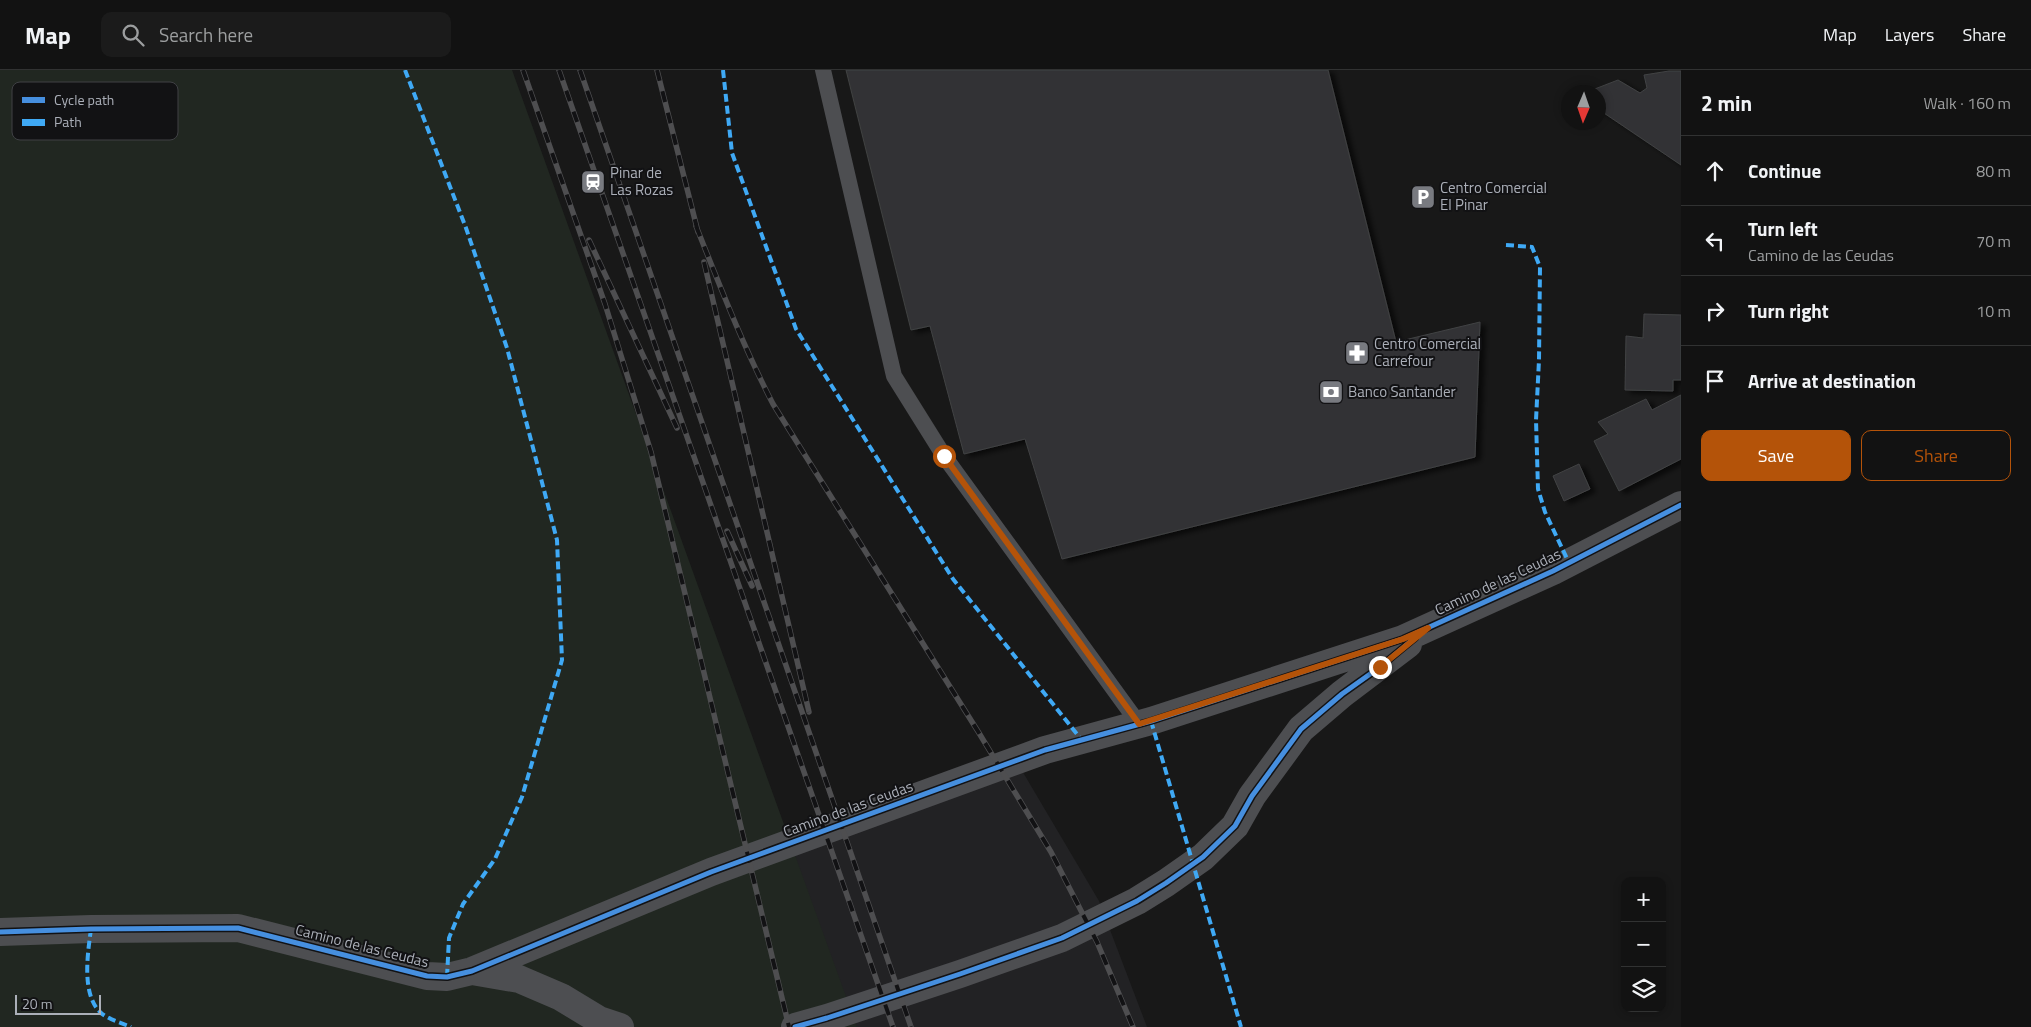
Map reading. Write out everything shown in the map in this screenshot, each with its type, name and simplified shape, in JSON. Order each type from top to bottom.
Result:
[{"type":"street","name":"Camino de las Ceudas","points":[[0,932],[238,928],[426,976],[447,977],[472,971],[711,872],[1045,750],[1139,724],[1403,639],[1553,571],[1681,505]]},
{"type":"street","points":[[795,1027],[960,974],[1062,938],[1137,901],[1203,857],[1235,826],[1252,796],[1301,729],[1342,694],[1380,667],[1428,628]]},
{"type":"street","points":[[472,971],[519,979],[561,997],[599,1020],[620,1027]]},
{"type":"lane","points":[[824,70],[894,376],[944,456],[1139,724]]},
{"type":"shaded area","points":[[0,70],[512,70],[857,1027],[0,1027]]},
{"type":"shaded area","points":[[1021,769],[1099,901],[1147,1027],[635,1027],[645,911]]},
{"type":"building","points":[[846,70],[1328,70],[1396,342],[1480,322],[1475,457],[1062,559],[1025,439],[964,454],[930,326],[911,330]]},
{"type":"building","points":[[1681,71],[1681,165],[1606,114],[1605,85],[1618,80],[1640,93],[1647,88],[1644,75]]},
{"type":"building","points":[[1644,314],[1681,315],[1681,380],[1673,380],[1673,391],[1625,390],[1626,336],[1643,338]]},
{"type":"building","points":[[1681,395],[1681,459],[1619,491],[1594,441],[1608,434],[1598,422],[1646,399],[1652,410]]},
{"type":"building","points":[[1579,464],[1590,489],[1564,501],[1553,476]]},
{"type":"railway","points":[[523,70],[605,304],[651,452],[789,1027]]},
{"type":"railway","points":[[559,70],[893,1027]]},
{"type":"railway","points":[[580,70],[911,1027]]},
{"type":"railway","points":[[657,70],[698,232]]},
{"type":"railway","points":[[696,226],[742,338],[773,404],[979,733],[1051,852],[1097,942],[1133,1027]]},
{"type":"railway","points":[[589,240],[677,428]]},
{"type":"railway","points":[[704,262],[809,712]]},
{"type":"railway","points":[[727,531],[752,586]]},
{"type":"marked path","points":[[405,70],[466,228],[507,348],[557,540],[562,660],[522,797],[495,859],[463,904],[449,938],[447,977]]},
{"type":"marked path","points":[[723,70],[732,153],[796,329],[953,579],[1081,739]]},
{"type":"marked path","points":[[1506,245],[1532,247],[1540,267],[1536,420],[1538,489],[1545,512],[1569,563]]},
{"type":"marked path","points":[[1151,721],[1241,1027]]},
{"type":"marked path","points":[[91,929],[87,972],[90,994],[94,1004],[107,1017],[131,1027]]},
{"type":"cycle path","points":[[0,932],[238,928],[427,976],[447,977],[472,971],[711,872],[1045,750],[1151,721],[1403,639],[1553,571],[1681,505]]},
{"type":"cycle path","points":[[795,1027],[960,974],[1062,938],[1137,901],[1166,883],[1203,857],[1235,826],[1252,796],[1301,729],[1342,694],[1380,667],[1415,638]]},
{"type":"place","name":"Pinar de Las Rozas","points":[[593,182]]},
{"type":"place","name":"Centro Comercial El Pinar","points":[[1423,197]]},
{"type":"place","name":"Centro Comercial Carrefour","points":[[1357,353]]},
{"type":"place","name":"Banco Santander","points":[[1331,392]]},
{"type":"route","points":[[944,456],[1139,724],[1403,639],[1428,628],[1380,667]]}]
